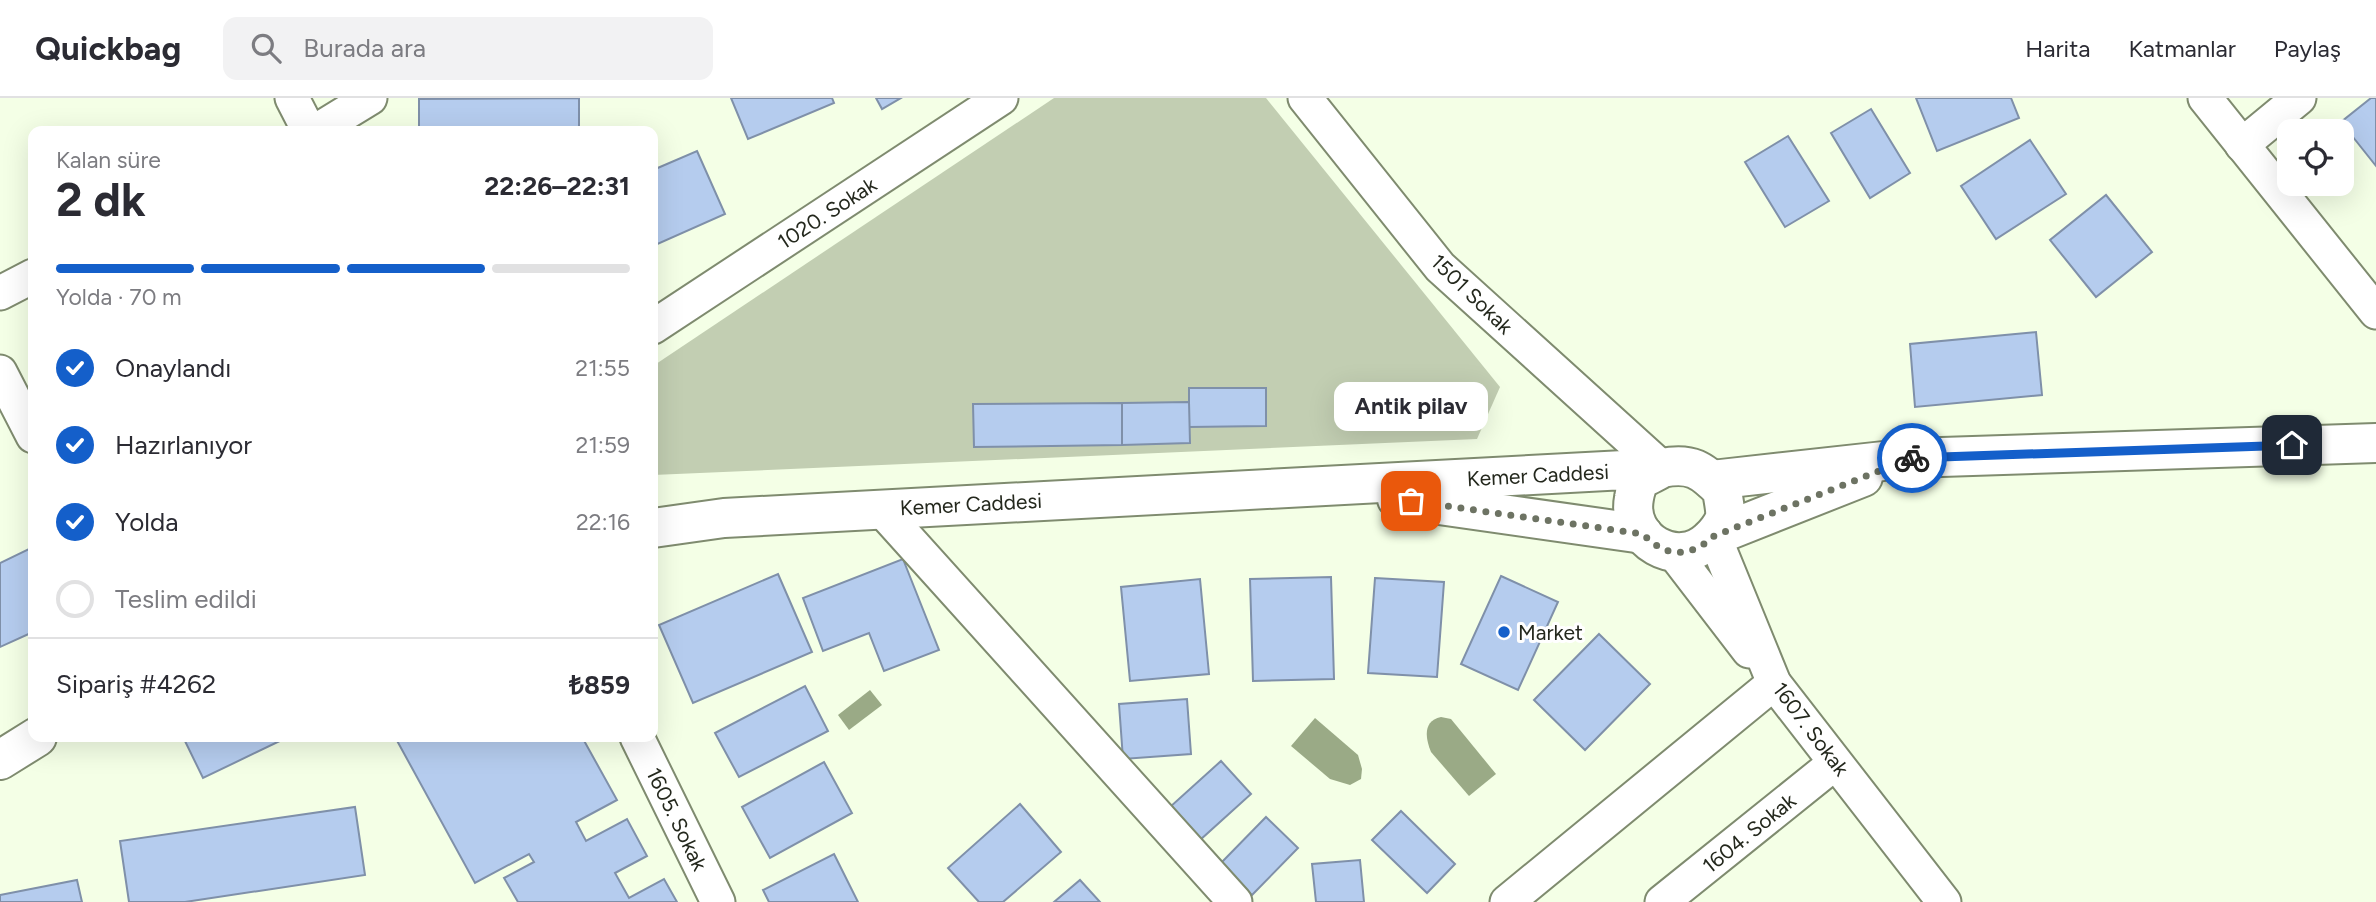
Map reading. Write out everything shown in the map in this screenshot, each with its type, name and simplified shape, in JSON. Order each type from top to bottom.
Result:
[{"type":"street","points":[[292,98],[306,126]]},
{"type":"street","points":[[324,126],[370,98]]},
{"type":"street","name":"1020. Sokak","points":[[658,324],[1001,98]]},
{"type":"street","name":"1501 Sokak","points":[[1305,98],[1440,267],[1662,468]]},
{"type":"street","points":[[2205,98],[2376,312]]},
{"type":"street","points":[[2242,145],[2298,98]]},
{"type":"street","points":[[0,293],[28,279]]},
{"type":"street","points":[[0,372],[28,426]]},
{"type":"street","name":"Kemer Caddesi","points":[[658,527],[724,518],[1686,466],[1700,471],[1712,480],[1911,458],[2376,443]]},
{"type":"street","points":[[1308,487],[1658,543],[1688,552],[1702,546],[1714,536],[1911,458]]},
{"type":"street","points":[[1507,902],[1774,683],[1631,513],[1635,492],[1641,480],[1662,468]]},
{"type":"street","points":[[1712,480],[1722,490],[1725,517],[1714,536]]},
{"type":"street","points":[[880,509],[1235,902]]},
{"type":"street","name":"1607. Sokak","points":[[1714,536],[1774,683],[1944,902]]},
{"type":"street","points":[[0,760],[29,742]]},
{"type":"street","name":"1605. Sokak","points":[[639,742],[718,902]]},
{"type":"street","name":"1604. Sokak","points":[[1662,902],[1835,763]]},
{"type":"shaded area","points":[[1054,98],[1266,98],[1500,387],[1477,439],[658,475],[658,363]]},
{"type":"shaded area","points":[[870,690],[882,705],[849,730],[838,715]]},
{"type":"shaded area","points":[[1441,717],[1451,719],[1496,774],[1469,796],[1431,752],[1428,726]]},
{"type":"shaded area","points":[[1315,718],[1358,755],[1362,769],[1361,779],[1350,785],[1330,779],[1291,746]]},
{"type":"building","points":[[579,98],[579,126],[419,126],[419,99]]},
{"type":"building","points":[[731,98],[832,98],[834,103],[748,139]]},
{"type":"building","points":[[876,98],[901,98],[882,109]]},
{"type":"building","points":[[1916,98],[2011,98],[2019,118],[1937,151]]},
{"type":"building","points":[[2371,98],[2376,98],[2376,166],[2354,138],[2354,119],[2345,119]]},
{"type":"building","points":[[1871,109],[1910,173],[1870,198],[1831,133]]},
{"type":"building","points":[[1788,136],[1829,201],[1785,227],[1745,162]]},
{"type":"building","points":[[2030,140],[2066,194],[1996,239],[1961,186]]},
{"type":"building","points":[[697,151],[725,214],[658,244],[658,168]]},
{"type":"building","points":[[2106,195],[2152,252],[2096,297],[2050,240]]},
{"type":"building","points":[[2036,332],[2042,395],[1915,407],[1910,344]]},
{"type":"building","points":[[1189,388],[1266,388],[1266,426],[1189,427]]},
{"type":"building","points":[[1189,402],[1190,443],[1122,445],[1122,403]]},
{"type":"building","points":[[1122,403],[1122,445],[974,447],[973,404]]},
{"type":"building","points":[[28,549],[28,634],[0,647],[0,563]]},
{"type":"building","points":[[903,559],[939,650],[884,671],[869,633],[823,651],[803,598]]},
{"type":"building","points":[[778,574],[812,652],[693,703],[659,625]]},
{"type":"building","points":[[1501,576],[1558,602],[1518,690],[1461,664]]},
{"type":"building","points":[[1331,577],[1334,679],[1253,681],[1250,579]]},
{"type":"building","points":[[1375,578],[1444,582],[1437,677],[1368,673]]},
{"type":"building","points":[[1200,579],[1209,674],[1130,681],[1121,587]]},
{"type":"building","points":[[1599,634],[1650,684],[1585,750],[1534,700]]},
{"type":"building","points":[[805,686],[828,731],[739,777],[715,733]]},
{"type":"building","points":[[1187,699],[1191,754],[1123,759],[1119,704]]},
{"type":"building","points":[[185,742],[278,742],[203,778]]},
{"type":"building","points":[[398,742],[585,742],[617,800],[576,822],[586,841],[627,819],[647,856],[615,873],[629,898],[664,879],[677,902],[518,902],[504,878],[534,862],[529,854],[475,883]]},
{"type":"building","points":[[1221,761],[1251,794],[1200,840],[1170,807]]},
{"type":"building","points":[[824,762],[852,813],[770,858],[742,807]]},
{"type":"building","points":[[1020,804],[1061,852],[1003,902],[979,902],[948,868]]},
{"type":"building","points":[[355,807],[365,875],[185,902],[129,902],[120,841]]},
{"type":"building","points":[[1401,811],[1455,864],[1427,893],[1372,840]]},
{"type":"building","points":[[1266,817],[1298,848],[1252,895],[1220,864]]},
{"type":"building","points":[[834,854],[858,902],[769,902],[763,890]]},
{"type":"building","points":[[1360,860],[1364,902],[1316,902],[1312,864]]},
{"type":"building","points":[[77,880],[82,902],[0,902],[0,895]]},
{"type":"building","points":[[1080,880],[1100,902],[1054,902]]},
{"type":"way so far","points":[[1411,501],[1643,534],[1653,545],[1673,552],[1688,552],[1702,546],[1714,536],[1912,458]]},
{"type":"place","name":"Antik pilav","points":[[1411,501]]},
{"type":"place","name":"Market","points":[[1504,632]]},
{"type":"route","points":[[1912,458],[2292,445]]}]
